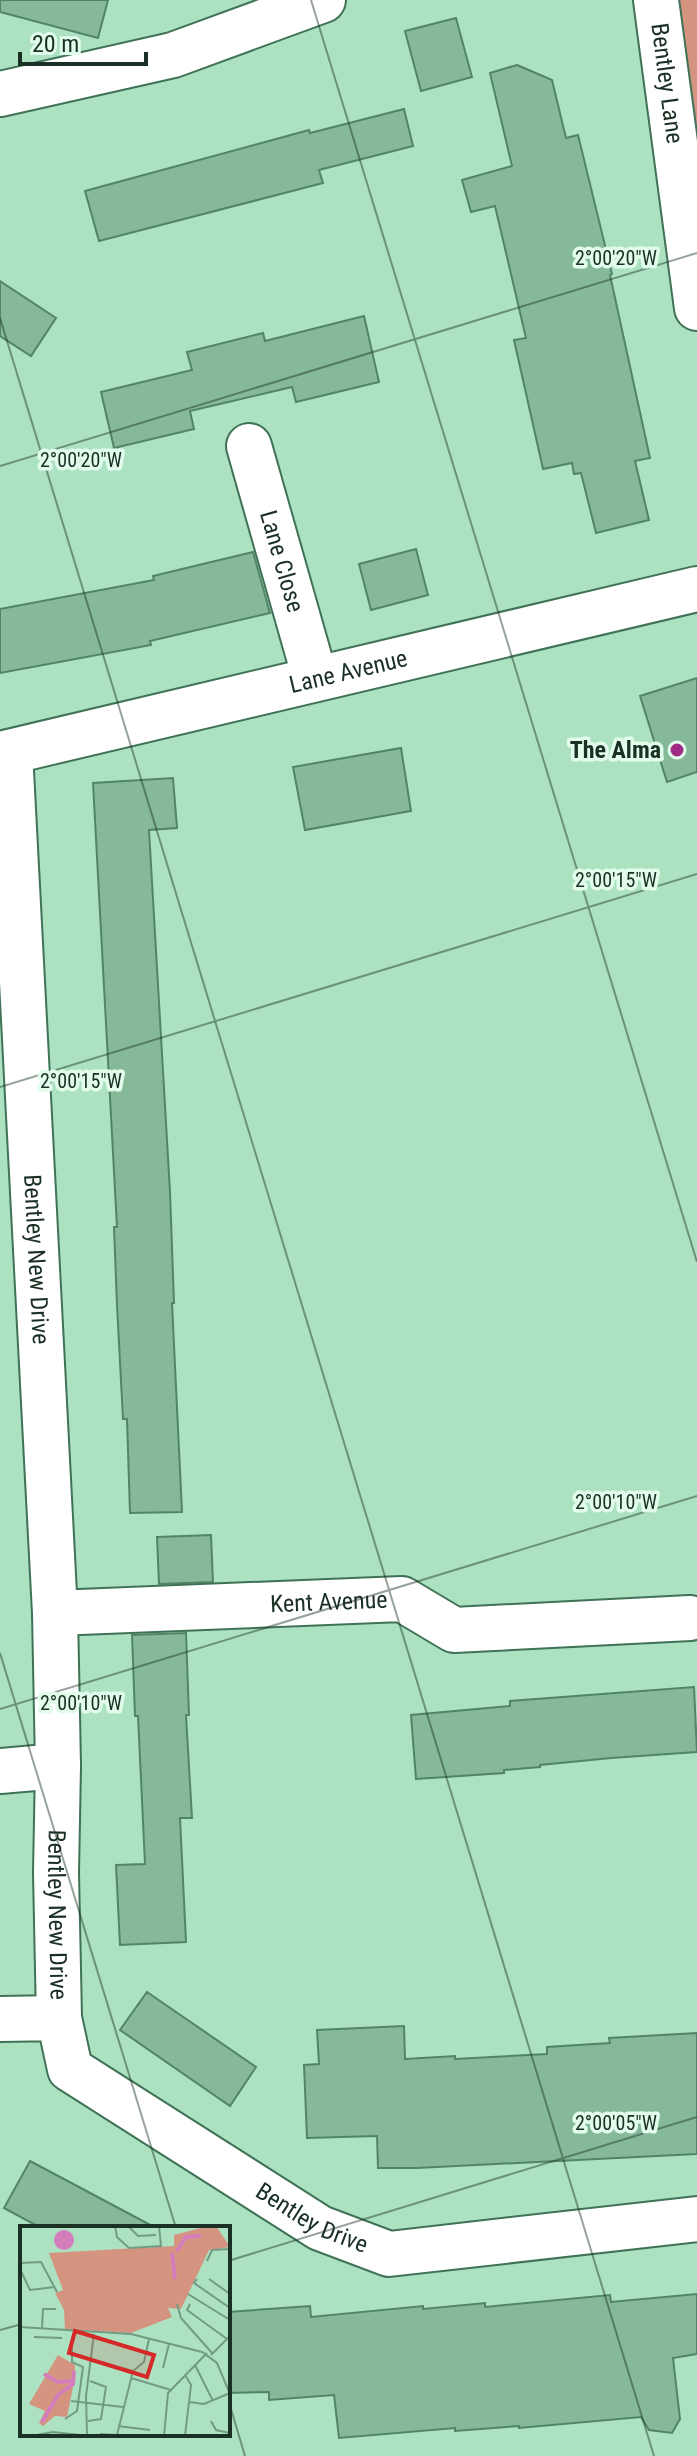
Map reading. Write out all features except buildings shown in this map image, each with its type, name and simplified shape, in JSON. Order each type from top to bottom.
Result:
[{"type":"street","points":[[0,94],[173,55],[323,0]]},
{"type":"street","name":"Bentley Lane","points":[[656,0],[697,308]]},
{"type":"street","name":"Lane Close","points":[[249,446],[315,678]]},
{"type":"street","name":"Lane Avenue","points":[[5,753],[697,589]]},
{"type":"street","name":"Bentley New Drive","points":[[5,753],[55,1613],[59,2018]]},
{"type":"street","name":"Kent Avenue","points":[[55,1613],[402,1599],[454,1630],[690,1618]]},
{"type":"street","points":[[0,1771],[58,1766]]},
{"type":"street","points":[[0,2019],[59,2018]]},
{"type":"street","name":"Bentley Drive","points":[[59,2018],[70,2069],[320,2228],[389,2254],[697,2219]]},
{"type":"shaded area","points":[[679,0],[697,0],[697,131],[681,17]]},
{"type":"place","name":"The Alma","points":[[677,750]]}]
